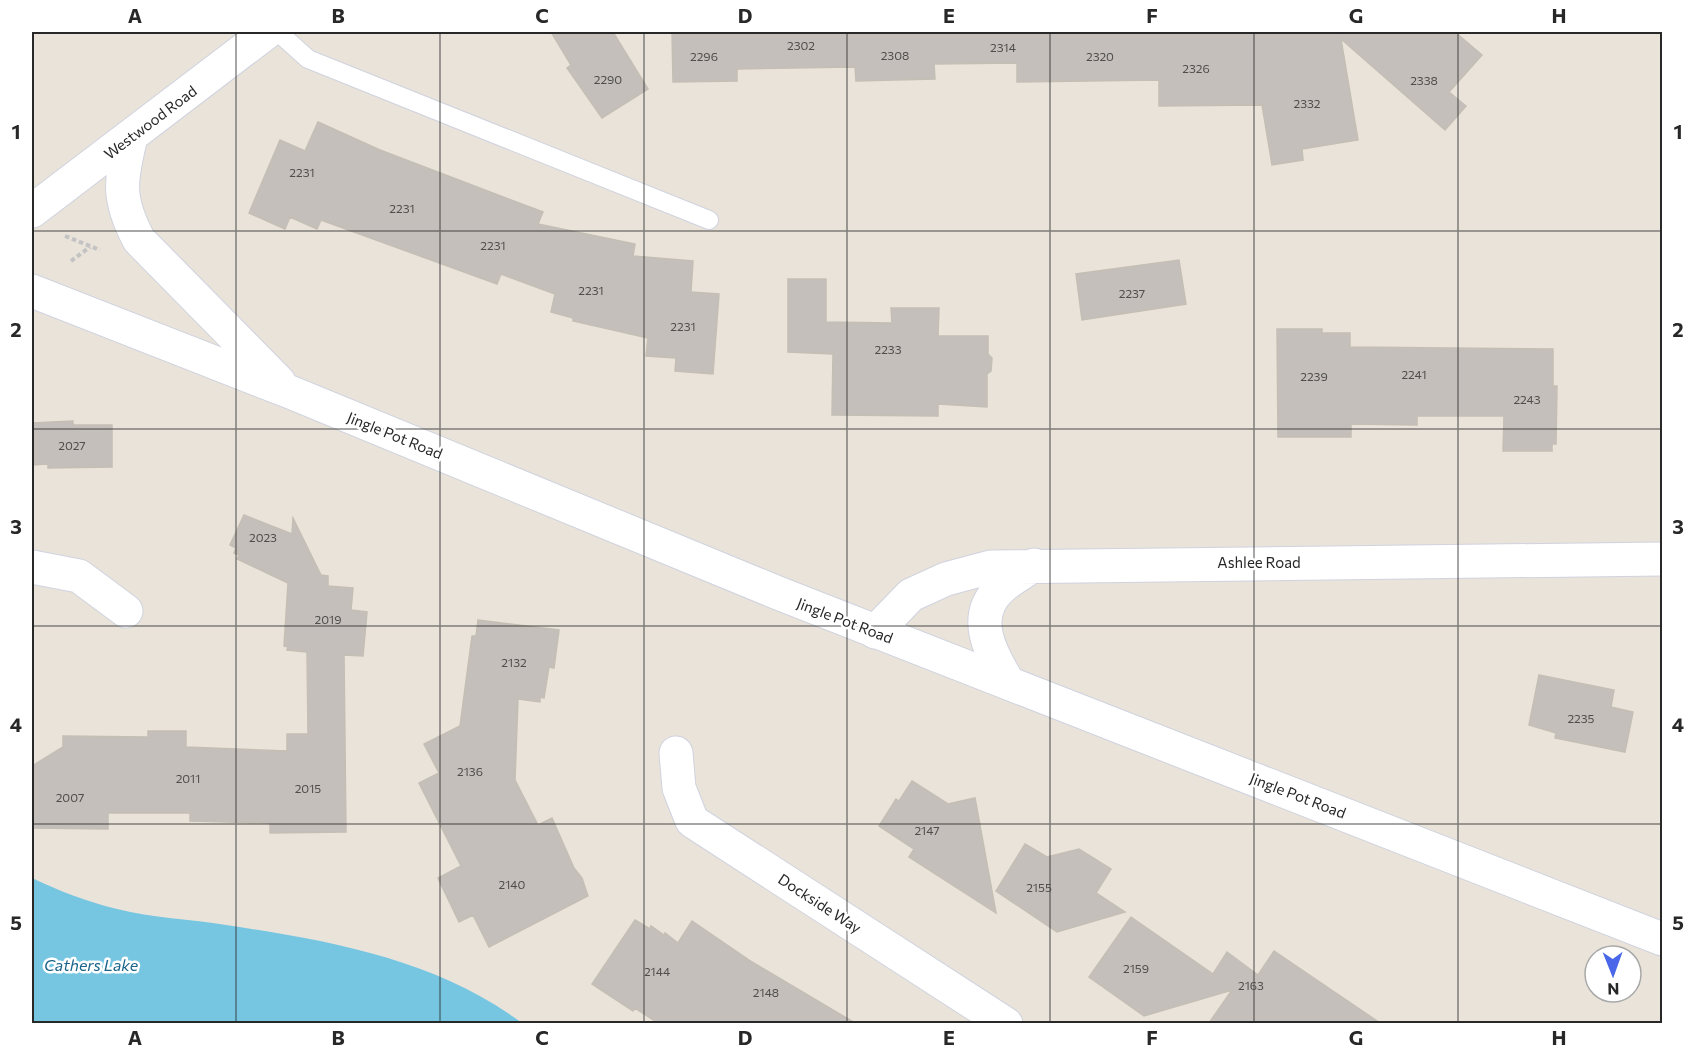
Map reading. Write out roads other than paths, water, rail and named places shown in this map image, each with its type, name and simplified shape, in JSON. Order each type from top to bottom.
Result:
[{"type":"street","name":"Westwood Road","points":[[32,211],[267,32]]},
{"type":"street","points":[[131,137],[124,164],[122,191],[125,215],[139,240],[290,392]]},
{"type":"street","name":"Jingle Pot Road","points":[[32,291],[290,392],[875,632],[1662,939]]},
{"type":"street","name":"Ashlee Road","points":[[875,632],[911,595],[946,579],[991,567],[1662,559]]},
{"type":"street","points":[[1008,682],[991,654],[985,638],[984,623],[989,606],[999,590],[1034,566]]},
{"type":"street","points":[[32,567],[78,576],[126,611]]},
{"type":"street","name":"Dockside Way","points":[[676,753],[679,788],[692,821],[1006,1023]]},
{"type":"lane","points":[[278,32],[308,59],[709,220]]},
{"type":"water","name":"Cathers Lake","points":[[32,878],[84,900],[130,912],[265,931],[381,956],[454,983],[489,1001],[522,1023],[32,1023]]}]
